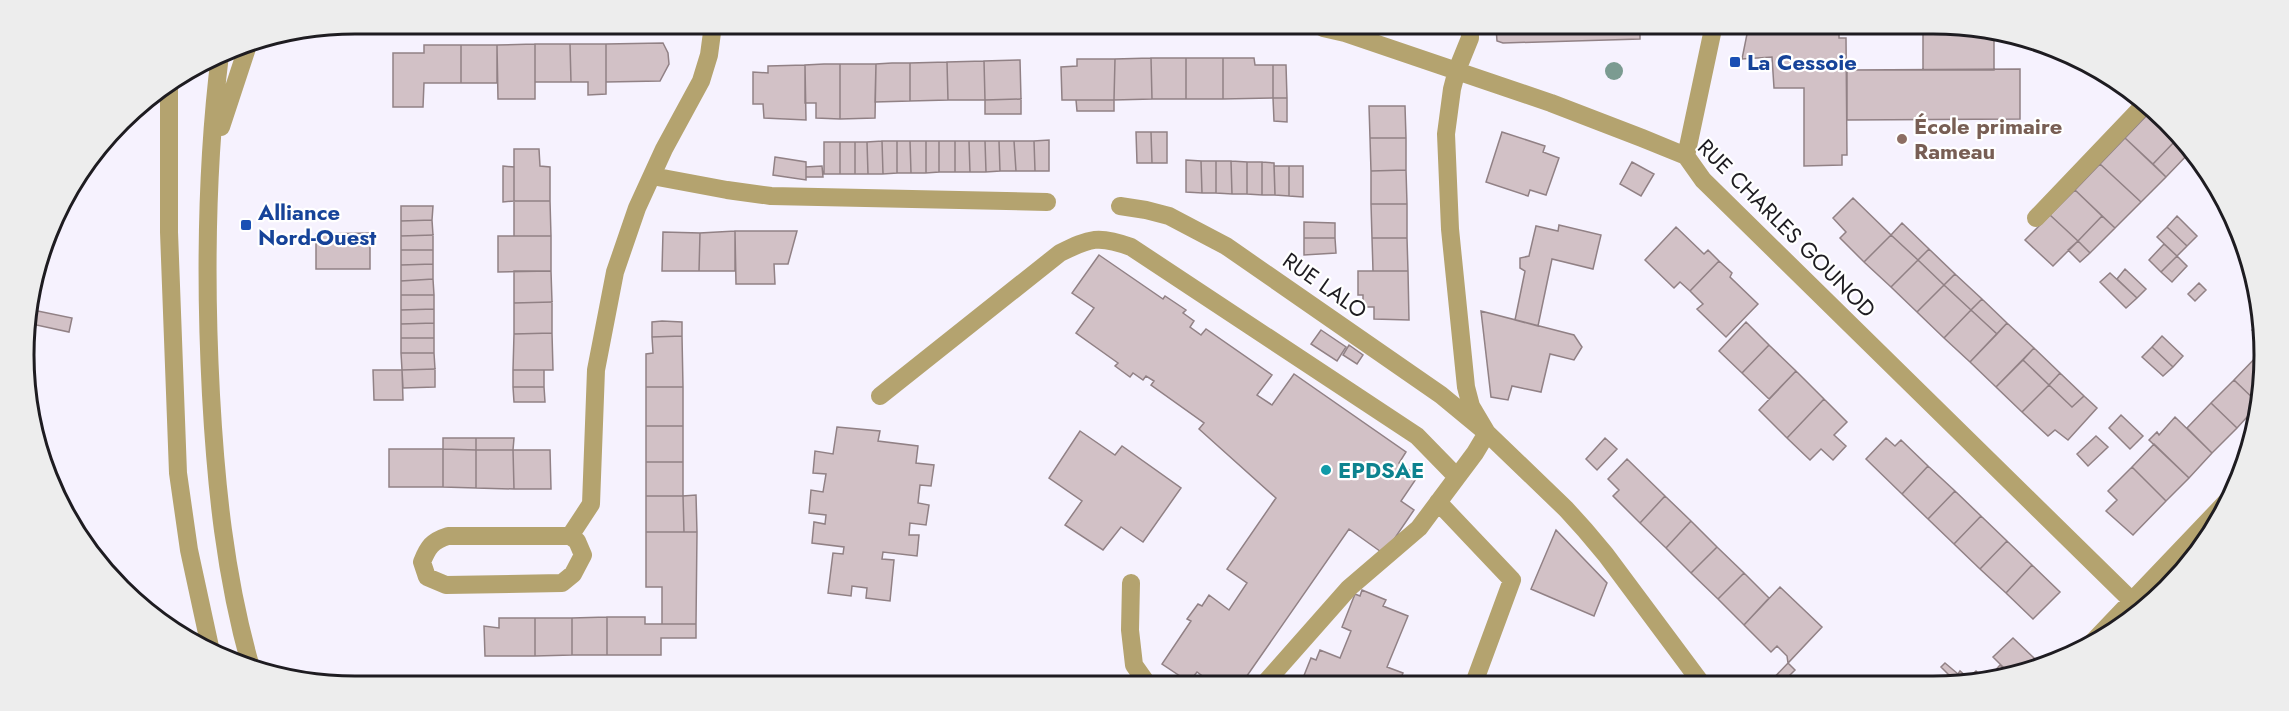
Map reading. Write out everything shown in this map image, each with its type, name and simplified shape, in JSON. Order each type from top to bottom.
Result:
[{"type":"street","points":[[570,536],[591,504],[596,370],[607,306],[626,235],[652,176],[701,81],[709,55],[711,34]]},
{"type":"street","name":"RUE CHARLES GOUNOD","points":[[1342,34],[1457,70],[1551,103],[1686,156],[1711,188],[2132,601]]},
{"type":"street","name":"RUE LALO","points":[[1470,34],[1457,70],[1446,134],[1450,229],[1466,387],[1471,406],[1487,434]]},
{"type":"street","points":[[1686,156],[1712,34]]},
{"type":"street","points":[[211,161],[245,55]]},
{"type":"street","points":[[219,66],[208,225],[207,331],[215,474],[224,543],[248,657]]},
{"type":"street","points":[[170,94],[169,232],[178,473],[189,550],[209,640]]},
{"type":"street","points":[[2036,218],[2140,110]]},
{"type":"street","points":[[652,176],[771,196],[1047,202]]},
{"type":"street","name":"RUE LALO","points":[[1120,206],[1169,216],[1226,246],[1441,395],[1540,483],[1579,523],[1606,555],[1696,676]]},
{"type":"street","points":[[880,396],[1060,253],[1083,241],[1109,239],[1131,247],[1417,436],[1457,477]]},
{"type":"street","points":[[1271,676],[1349,588],[1419,528],[1487,434]]},
{"type":"street","points":[[1438,502],[1512,580],[1477,676]]},
{"type":"street","points":[[2112,622],[2208,521]]},
{"type":"street","points":[[448,536],[570,536],[577,541],[583,555],[573,574],[562,583],[446,585],[428,577],[422,562],[427,549],[434,540],[448,536]]},
{"type":"street","points":[[1131,583],[1130,630],[1134,665],[1142,676]]},
{"type":"building","points":[[1496,34],[1640,34],[1640,39],[1503,43],[1497,41]]},
{"type":"building","points":[[1747,34],[1839,34],[1839,38],[1846,38],[1847,155],[1842,155],[1842,165],[1804,166],[1804,88],[1774,88],[1772,57],[1742,59]]},
{"type":"building","points":[[1923,34],[1954,35],[1994,41],[1994,70],[1923,70]]},
{"type":"building","points":[[663,43],[668,53],[669,64],[660,81],[606,82],[606,44]]},
{"type":"building","points":[[535,44],[535,99],[498,99],[497,45]]},
{"type":"building","points":[[535,44],[570,44],[571,82],[535,82]]},
{"type":"building","points":[[570,44],[606,44],[606,94],[588,95],[588,82],[571,82]]},
{"type":"building","points":[[424,45],[461,45],[461,83],[424,83],[423,107],[393,107],[393,53],[424,53]]},
{"type":"building","points":[[461,45],[497,45],[497,83],[461,83]]},
{"type":"building","points":[[1151,58],[1186,58],[1186,99],[1152,99]]},
{"type":"building","points":[[1151,58],[1152,99],[1114,100],[1115,59]]},
{"type":"building","points":[[1186,58],[1223,58],[1223,99],[1186,99]]},
{"type":"building","points":[[1223,58],[1254,58],[1255,65],[1273,65],[1273,98],[1223,99]]},
{"type":"building","points":[[1077,59],[1115,59],[1114,100],[1062,100],[1061,67],[1077,66]]},
{"type":"building","points":[[1020,60],[1021,99],[985,100],[984,61]]},
{"type":"building","points":[[984,61],[985,100],[948,100],[947,62]]},
{"type":"building","points":[[947,62],[948,100],[910,101],[910,63]]},
{"type":"building","points":[[910,63],[910,101],[875,102],[876,64]]},
{"type":"building","points":[[840,64],[840,119],[816,118],[816,103],[805,103],[805,65]]},
{"type":"building","points":[[840,64],[876,64],[875,118],[840,119]]},
{"type":"building","points":[[805,65],[806,120],[764,118],[763,104],[753,104],[753,72],[768,73],[768,66]]},
{"type":"building","points":[[1273,65],[1286,65],[1287,98],[1273,98]]},
{"type":"building","points":[[2020,69],[2020,119],[1847,120],[1847,70]]},
{"type":"building","points":[[1273,98],[1287,98],[1287,122],[1274,121]]},
{"type":"building","points":[[1021,99],[1021,114],[985,114],[985,100]]},
{"type":"building","points":[[1076,100],[1114,100],[1114,111],[1077,111]]},
{"type":"building","points":[[1369,106],[1405,106],[1406,138],[1370,138]]},
{"type":"building","points":[[2147,116],[2174,143],[2153,164],[2125,138]]},
{"type":"building","points":[[1136,132],[1151,132],[1152,163],[1137,163]]},
{"type":"building","points":[[1151,132],[1167,132],[1167,163],[1152,163]]},
{"type":"building","points":[[1502,132],[1545,146],[1543,152],[1559,158],[1546,195],[1530,190],[1528,196],[1486,182]]},
{"type":"building","points":[[1370,138],[1406,138],[1406,170],[1371,171]]},
{"type":"building","points":[[2125,138],[2166,177],[2141,202],[2100,164]]},
{"type":"building","points":[[1049,140],[1049,171],[1035,171],[1034,141]]},
{"type":"building","points":[[882,141],[897,141],[897,173],[883,174]]},
{"type":"building","points":[[882,141],[883,174],[868,174],[867,142]]},
{"type":"building","points":[[897,141],[910,141],[911,173],[897,173]]},
{"type":"building","points":[[910,141],[926,141],[926,173],[911,173]]},
{"type":"building","points":[[926,141],[939,141],[939,172],[926,173]]},
{"type":"building","points":[[939,141],[955,141],[955,172],[939,172]]},
{"type":"building","points":[[955,141],[969,141],[970,172],[955,172]]},
{"type":"building","points":[[969,141],[985,141],[986,172],[970,172]]},
{"type":"building","points":[[985,141],[999,141],[1000,171],[986,172]]},
{"type":"building","points":[[999,141],[1014,141],[1016,171],[1000,171]]},
{"type":"building","points":[[1014,141],[1034,141],[1035,171],[1016,171]]},
{"type":"building","points":[[824,142],[840,142],[840,174],[824,174]]},
{"type":"building","points":[[840,142],[855,142],[855,174],[840,174]]},
{"type":"building","points":[[855,142],[867,142],[868,174],[855,174]]},
{"type":"building","points":[[2174,143],[2185,157],[2166,177],[2153,164]]},
{"type":"building","points":[[514,149],[539,149],[540,166],[550,167],[550,201],[514,201]]},
{"type":"building","points":[[775,157],[806,162],[806,180],[773,175]]},
{"type":"building","points":[[1186,160],[1201,161],[1202,193],[1186,192]]},
{"type":"building","points":[[1201,161],[1216,161],[1216,193],[1202,193]]},
{"type":"building","points":[[1216,161],[1231,161],[1232,194],[1216,193]]},
{"type":"building","points":[[1231,161],[1247,162],[1247,194],[1232,194]]},
{"type":"building","points":[[1247,162],[1262,162],[1262,195],[1247,194]]},
{"type":"building","points":[[1262,162],[1274,163],[1275,195],[1262,195]]},
{"type":"building","points":[[1632,162],[1654,174],[1641,196],[1620,184]]},
{"type":"building","points":[[2100,164],[2141,202],[2115,228],[2075,190]]},
{"type":"building","points":[[503,166],[514,167],[514,201],[503,202]]},
{"type":"building","points":[[822,166],[823,177],[806,177],[806,167]]},
{"type":"building","points":[[1274,166],[1289,166],[1289,196],[1275,195]]},
{"type":"building","points":[[1289,166],[1303,166],[1303,197],[1289,196]]},
{"type":"building","points":[[1406,170],[1407,204],[1371,204],[1371,171]]},
{"type":"building","points":[[2075,190],[2102,216],[2078,241],[2050,215]]},
{"type":"building","points":[[1853,198],[1891,235],[1864,262],[1840,238],[1846,232],[1833,218]]},
{"type":"building","points":[[514,201],[550,201],[551,236],[514,236]]},
{"type":"building","points":[[1371,204],[1407,204],[1407,238],[1372,238]]},
{"type":"building","points":[[401,206],[433,206],[432,220],[401,221]]},
{"type":"building","points":[[2050,215],[2078,241],[2053,266],[2025,240]]},
{"type":"building","points":[[2102,216],[2115,228],[2090,253],[2078,241]]},
{"type":"building","points":[[2177,216],[2197,236],[2187,246],[2167,227]]},
{"type":"building","points":[[432,220],[433,235],[401,236],[401,221]]},
{"type":"building","points":[[1304,222],[1335,223],[1335,238],[1304,238]]},
{"type":"building","points":[[1902,223],[1929,249],[1918,260],[1891,235]]},
{"type":"building","points":[[1559,225],[1601,235],[1593,269],[1552,259],[1538,326],[1515,320],[1525,271],[1520,268],[1520,258],[1529,256],[1536,226],[1558,231]]},
{"type":"building","points":[[1676,227],[1704,254],[1708,250],[1719,261],[1690,291],[1680,282],[1674,288],[1645,260]]},
{"type":"building","points":[[2167,227],[2187,246],[2177,256],[2157,237]]},
{"type":"building","points":[[735,231],[735,271],[699,271],[700,233]]},
{"type":"building","points":[[735,231],[797,231],[788,264],[774,264],[775,284],[736,284]]},
{"type":"building","points":[[663,232],[700,233],[699,271],[662,271]]},
{"type":"building","points":[[370,233],[370,269],[316,269],[316,234]]},
{"type":"building","points":[[433,235],[433,250],[401,250],[401,236]]},
{"type":"building","points":[[1891,235],[1918,260],[1891,287],[1864,262]]},
{"type":"building","points":[[498,236],[551,236],[551,271],[498,272]]},
{"type":"building","points":[[1304,238],[1335,238],[1336,253],[1304,255]]},
{"type":"building","points":[[1372,238],[1407,238],[1408,271],[1373,271]]},
{"type":"building","points":[[2078,241],[2090,253],[2080,262],[2068,250]]},
{"type":"building","points":[[2164,244],[2177,256],[2161,272],[2149,260]]},
{"type":"building","points":[[1929,249],[1955,274],[1944,285],[1918,260]]},
{"type":"building","points":[[401,250],[433,250],[433,264],[401,265]]},
{"type":"building","name":"EPDSAE","points":[[1099,255],[1163,299],[1165,296],[1186,310],[1183,313],[1194,321],[1190,327],[1201,335],[1206,329],[1272,375],[1257,395],[1272,405],[1294,374],[1406,452],[1399,463],[1418,476],[1401,501],[1414,510],[1384,554],[1349,529],[1247,676],[1202,676],[1197,672],[1194,676],[1180,676],[1162,664],[1191,621],[1187,619],[1198,604],[1202,606],[1209,595],[1229,610],[1247,583],[1227,569],[1276,498],[1199,429],[1204,423],[1151,385],[1154,381],[1146,376],[1143,380],[1133,373],[1130,377],[1115,366],[1118,363],[1076,333],[1094,308],[1072,293]]},
{"type":"building","points":[[2177,256],[2187,266],[2172,282],[2161,272]]},
{"type":"building","points":[[1918,260],[1944,285],[1917,312],[1891,287]]},
{"type":"building","points":[[1719,261],[1732,273],[1730,277],[1758,304],[1726,337],[1697,309],[1703,304],[1690,291]]},
{"type":"building","points":[[433,264],[433,279],[401,281],[401,265]]},
{"type":"building","points":[[2125,269],[2146,289],[2137,298],[2117,279]]},
{"type":"building","points":[[514,271],[551,271],[552,302],[514,303]]},
{"type":"building","points":[[1358,271],[1408,271],[1409,320],[1374,319],[1374,307],[1363,307],[1363,295],[1358,295]]},
{"type":"building","points":[[2110,273],[2137,298],[2126,308],[2100,282]]},
{"type":"building","points":[[1955,274],[1982,299],[1971,310],[1944,285]]},
{"type":"building","points":[[433,279],[434,295],[401,295],[401,281]]},
{"type":"building","points":[[2199,283],[2206,290],[2195,301],[2188,294]]},
{"type":"building","points":[[1944,285],[1971,310],[1944,338],[1917,312]]},
{"type":"building","points":[[401,295],[434,295],[434,309],[401,310]]},
{"type":"building","points":[[1982,299],[2007,323],[1997,334],[1971,310]]},
{"type":"building","points":[[552,302],[552,333],[514,334],[514,303]]},
{"type":"building","points":[[434,309],[434,323],[401,324],[401,310]]},
{"type":"building","points":[[1971,310],[1997,334],[1970,362],[1944,338]]},
{"type":"building","points":[[38,311],[72,318],[69,332],[36,325]]},
{"type":"building","points":[[1481,311],[1574,335],[1582,347],[1574,360],[1550,354],[1541,392],[1512,386],[1508,400],[1491,397]]},
{"type":"building","points":[[652,322],[682,322],[682,336],[652,337]]},
{"type":"building","points":[[1746,322],[1769,345],[1742,373],[1719,351]]},
{"type":"building","points":[[434,323],[434,338],[401,338],[401,324]]},
{"type":"building","points":[[2007,323],[2034,348],[1996,387],[1970,362]]},
{"type":"building","points":[[1321,330],[1346,347],[1337,361],[1311,344]]},
{"type":"building","points":[[552,333],[553,370],[513,370],[514,334]]},
{"type":"building","points":[[682,336],[683,387],[646,387],[646,354],[653,353],[652,337]]},
{"type":"building","points":[[2162,336],[2183,356],[2173,367],[2152,347]]},
{"type":"building","points":[[401,338],[434,338],[434,353],[401,353]]},
{"type":"building","points":[[1349,345],[1363,355],[1357,364],[1343,355]]},
{"type":"building","points":[[1769,345],[1796,371],[1769,399],[1742,373]]},
{"type":"building","points":[[2152,347],[2173,367],[2163,376],[2142,357]]},
{"type":"building","points":[[2034,348],[2060,373],[2049,385],[2023,360]]},
{"type":"building","points":[[401,353],[434,353],[435,369],[402,370]]},
{"type":"building","points":[[2254,359],[2252,397],[2234,380]]},
{"type":"building","points":[[2023,360],[2049,385],[2022,412],[1996,387]]},
{"type":"building","points":[[435,369],[435,387],[403,388],[402,370]]},
{"type":"building","points":[[373,370],[402,370],[403,400],[374,400]]},
{"type":"building","points":[[513,370],[544,370],[544,387],[513,387]]},
{"type":"building","points":[[1796,371],[1824,399],[1787,438],[1759,410]]},
{"type":"building","points":[[2060,373],[2084,396],[2072,407],[2049,385]]},
{"type":"building","points":[[2234,380],[2252,397],[2248,415],[2237,428],[2211,403]]},
{"type":"building","points":[[2049,385],[2072,407],[2084,396],[2097,408],[2068,440],[2055,430],[2048,436],[2022,412]]},
{"type":"building","points":[[513,387],[544,387],[545,402],[514,402]]},
{"type":"building","points":[[646,387],[683,387],[683,426],[646,426]]},
{"type":"building","points":[[1824,399],[1847,422],[1834,435],[1846,446],[1833,460],[1821,449],[1810,460],[1787,438]]},
{"type":"building","points":[[2211,403],[2237,428],[2212,453],[2187,428]]},
{"type":"building","points":[[2121,415],[2143,436],[2130,449],[2109,428]]},
{"type":"building","points":[[2175,417],[2212,453],[2189,478],[2149,440],[2157,432],[2159,435]]},
{"type":"building","points":[[646,426],[683,426],[683,462],[646,462]]},
{"type":"building","points":[[837,427],[880,431],[878,441],[918,446],[916,463],[934,465],[931,486],[920,485],[918,503],[929,505],[926,525],[910,523],[909,535],[919,535],[917,556],[883,552],[882,559],[894,560],[890,601],[866,598],[867,588],[852,586],[851,596],[828,593],[833,553],[843,554],[844,547],[812,543],[814,522],[825,524],[826,515],[809,513],[811,490],[823,492],[826,474],[813,473],[815,451],[833,454]]},
{"type":"building","points":[[1080,431],[1115,455],[1122,446],[1181,488],[1143,542],[1121,527],[1103,550],[1065,525],[1082,501],[1049,478]]},
{"type":"building","points":[[2096,436],[2108,447],[2088,466],[2077,454]]},
{"type":"building","points":[[443,438],[476,438],[476,450],[443,449]]},
{"type":"building","points":[[476,438],[514,438],[513,450],[476,450]]},
{"type":"building","points":[[1605,438],[1617,449],[1597,470],[1586,459]]},
{"type":"building","points":[[1886,438],[1895,446],[1901,440],[1928,466],[1902,494],[1866,459]]},
{"type":"building","points":[[2154,444],[2189,478],[2166,501],[2132,467]]},
{"type":"building","points":[[389,449],[443,449],[443,487],[389,487]]},
{"type":"building","points":[[443,449],[476,450],[476,488],[443,487]]},
{"type":"building","points":[[476,450],[513,450],[514,489],[476,488]]},
{"type":"building","points":[[513,450],[550,450],[551,489],[514,489]]},
{"type":"building","points":[[1627,459],[1665,496],[1640,523],[1613,496],[1619,490],[1608,479]]},
{"type":"building","points":[[646,462],[683,462],[683,496],[646,496]]},
{"type":"building","points":[[1928,466],[1955,491],[1928,519],[1902,494]]},
{"type":"building","points":[[2132,467],[2166,501],[2133,535],[2106,511],[2117,500],[2108,491]]},
{"type":"building","points":[[1955,491],[1981,516],[1954,544],[1928,519]]},
{"type":"building","points":[[696,495],[697,532],[684,532],[683,496]]},
{"type":"building","points":[[646,496],[683,496],[684,532],[646,532]]},
{"type":"building","points":[[1665,496],[1691,521],[1666,548],[1640,523]]},
{"type":"building","points":[[1981,516],[2007,541],[1980,569],[1954,544]]},
{"type":"building","points":[[1691,521],[1717,547],[1691,573],[1666,548]]},
{"type":"building","points":[[1556,530],[1607,583],[1594,616],[1531,589]]},
{"type":"building","points":[[646,532],[697,532],[696,624],[662,624],[662,587],[646,587]]},
{"type":"building","points":[[2007,541],[2032,565],[2006,593],[1980,569]]},
{"type":"building","points":[[1717,547],[1744,573],[1718,599],[1691,573]]},
{"type":"building","points":[[2032,565],[2060,592],[2033,619],[2006,593]]},
{"type":"building","points":[[1744,573],[1769,598],[1744,625],[1718,599]]},
{"type":"building","points":[[1780,587],[1822,627],[1788,663],[1787,656],[1777,646],[1771,652],[1744,625]]},
{"type":"building","points":[[1362,590],[1386,600],[1383,606],[1408,616],[1387,667],[1403,673],[1402,676],[1304,676],[1311,658],[1316,660],[1320,650],[1340,658],[1351,631],[1342,627],[1355,594],[1360,596]]},
{"type":"building","points":[[607,617],[607,655],[572,655],[572,618]]},
{"type":"building","points":[[607,617],[645,617],[645,624],[696,624],[696,638],[661,638],[661,655],[607,655]]},
{"type":"building","points":[[499,618],[535,618],[535,656],[485,656],[484,626],[499,628]]},
{"type":"building","points":[[535,618],[572,618],[572,655],[535,656]]},
{"type":"building","points":[[2013,638],[2035,659],[2004,668],[1993,657]]},
{"type":"building","points":[[1788,663],[1795,670],[1789,676],[1776,676]]},
{"type":"building","points":[[1945,663],[1958,674],[1960,671],[1965,675],[1950,676],[1941,667]]},
{"type":"place","name":"La Cessoie","points":[[1735,62]]},
{"type":"place","name":"École primaire Rameau","points":[[1902,139]]},
{"type":"place","name":"Alliance Nord-Ouest","points":[[246,225]]},
{"type":"place","name":"EPDSAE","points":[[1326,470]]}]
